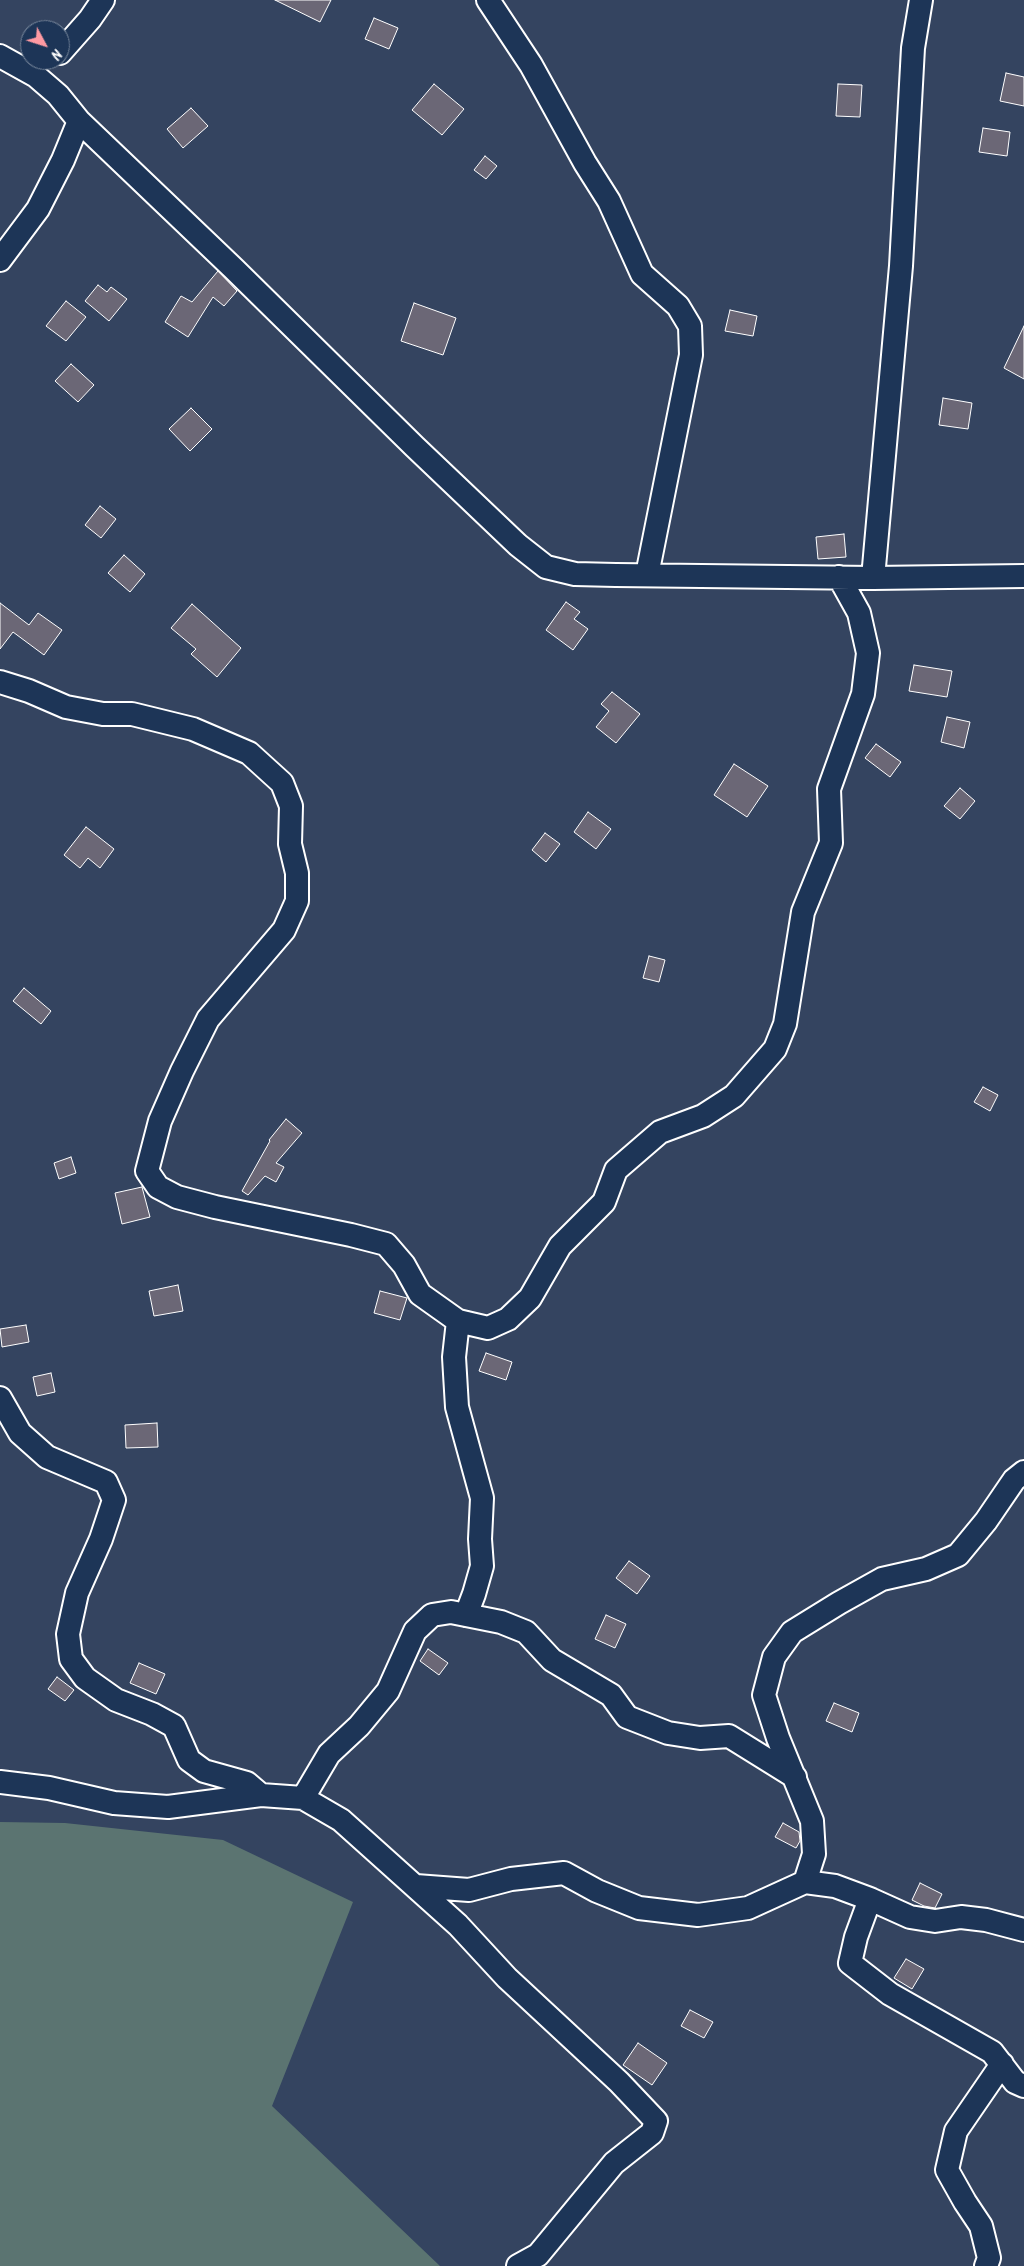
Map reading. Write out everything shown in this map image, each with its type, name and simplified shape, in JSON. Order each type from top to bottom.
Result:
[{"type":"street","points":[[70,42],[90,19],[103,0]]},
{"type":"street","points":[[488,0],[531,65],[609,202],[642,274],[678,306],[690,326],[691,355],[647,575]]},
{"type":"street","points":[[873,578],[901,266],[913,48],[921,0]]},
{"type":"street","points":[[0,56],[38,78],[58,95],[79,122],[234,269],[518,545],[546,567],[575,574],[873,578],[1024,576]]},
{"type":"street","points":[[38,78],[45,70]]},
{"type":"street","points":[[0,260],[38,209],[63,160],[79,122]]},
{"type":"street","points":[[0,682],[29,691],[66,707],[103,714],[132,714],[194,729],[248,753],[282,782],[290,806],[290,844],[296,872],[297,901],[284,930],[208,1019],[160,1121],[148,1171],[158,1187],[177,1197],[215,1207],[352,1235],[386,1244],[404,1265],[420,1294],[458,1321],[488,1328],[508,1319],[530,1298],[560,1246],[604,1202],[616,1170],[660,1132],[703,1116],[734,1096],[775,1049],[785,1024],[803,912],[831,843],[829,789],[863,694],[868,652],[859,613],[839,577]]},
{"type":"street","points":[[458,1321],[454,1357],[457,1407],[482,1498],[480,1539],[482,1566],[466,1615]]},
{"type":"street","points":[[0,1398],[20,1434],[47,1457],[106,1482],[114,1500],[101,1539],[77,1593],[68,1634],[71,1659],[85,1678],[116,1700],[152,1714],[174,1726],[189,1760],[204,1771],[246,1784],[261,1795]]},
{"type":"street","points":[[805,1882],[814,1854],[812,1821],[778,1738],[764,1695],[774,1657],[792,1632],[882,1579],[926,1570],[958,1555],[986,1521],[1014,1480],[1024,1472]]},
{"type":"street","points":[[303,1798],[329,1754],[359,1726],[388,1691],[415,1631],[432,1615],[451,1612],[501,1622],[526,1632],[552,1660],[611,1695],[627,1717],[668,1733],[700,1738],[729,1736],[795,1777]]},
{"type":"street","points":[[0,1782],[49,1788],[114,1803],[168,1808],[261,1795],[303,1798],[341,1820],[458,1925],[507,1978],[619,2082],[656,2120],[652,2133],[614,2163],[538,2255],[518,2266]]},
{"type":"street","points":[[416,1886],[469,1890],[512,1879],[564,1873],[597,1891],[639,1908],[698,1915],[748,1908],[805,1882],[835,1886],[910,1917],[935,1920],[961,1917],[1024,1930]]},
{"type":"street","points":[[870,1899],[856,1937],[850,1963],[890,1994],[992,2052],[1015,2082],[1024,2086]]},
{"type":"street","points":[[986,2266],[989,2258],[981,2226],[947,2170],[956,2131],[1002,2064]]},
{"type":"green space","points":[[0,1822],[65,1823],[223,1840],[353,1902],[272,2106],[440,2266],[0,2266]]},
{"type":"building","points":[[275,0],[331,0],[320,22]]},
{"type":"building","points":[[374,18],[398,28],[389,49],[365,39]]},
{"type":"building","points":[[1006,73],[1024,77],[1024,106],[1000,101]]},
{"type":"building","points":[[434,84],[464,109],[442,135],[412,110]]},
{"type":"building","points":[[838,84],[862,85],[860,117],[836,116]]},
{"type":"building","points":[[191,108],[208,126],[183,148],[167,129]]},
{"type":"building","points":[[983,128],[1010,132],[1007,156],[979,152]]},
{"type":"building","points":[[485,156],[497,166],[486,179],[474,170]]},
{"type":"building","points":[[218,271],[237,291],[224,306],[213,297],[188,337],[165,322],[181,296],[192,302]]},
{"type":"building","points":[[98,285],[107,292],[111,287],[127,299],[109,321],[85,301]]},
{"type":"building","points":[[66,301],[86,317],[66,341],[46,326]]},
{"type":"building","points":[[414,303],[456,318],[443,355],[401,341]]},
{"type":"building","points":[[730,310],[757,316],[753,336],[725,331]]},
{"type":"building","points":[[1024,326],[1024,379],[1004,368]]},
{"type":"building","points":[[71,364],[94,385],[78,402],[55,381]]},
{"type":"building","points":[[943,398],[972,403],[968,429],[939,425]]},
{"type":"building","points":[[191,408],[212,429],[190,451],[169,429]]},
{"type":"building","points":[[100,506],[116,519],[101,538],[85,525]]},
{"type":"building","points":[[844,534],[846,557],[818,559],[816,537]]},
{"type":"building","points":[[124,555],[145,574],[130,592],[108,573]]},
{"type":"building","points":[[566,602],[580,612],[574,619],[588,629],[573,650],[546,630]]},
{"type":"building","points":[[0,603],[29,625],[38,613],[62,630],[44,655],[13,632],[0,649]]},
{"type":"building","points":[[192,604],[241,648],[217,677],[191,654],[196,649],[171,628]]},
{"type":"building","points":[[914,665],[952,671],[947,697],[909,691]]},
{"type":"building","points":[[612,692],[640,714],[616,743],[596,727],[609,711],[601,704]]},
{"type":"building","points":[[947,717],[970,722],[964,748],[941,742]]},
{"type":"building","points":[[876,744],[901,762],[890,777],[865,758]]},
{"type":"building","points":[[734,764],[768,786],[747,817],[714,795]]},
{"type":"building","points":[[960,788],[975,801],[960,819],[944,806]]},
{"type":"building","points":[[588,812],[611,829],[596,849],[574,832]]},
{"type":"building","points":[[86,827],[114,849],[100,868],[88,858],[80,868],[64,855]]},
{"type":"building","points":[[545,833],[560,844],[546,862],[532,850]]},
{"type":"building","points":[[649,956],[665,960],[659,982],[643,978]]},
{"type":"building","points":[[24,988],[51,1011],[41,1024],[13,1001]]},
{"type":"building","points":[[983,1087],[998,1095],[990,1111],[974,1102]]},
{"type":"building","points":[[286,1119],[302,1133],[276,1163],[284,1167],[276,1182],[265,1176],[248,1195],[242,1191],[269,1140]]},
{"type":"building","points":[[71,1157],[76,1173],[59,1179],[54,1163]]},
{"type":"building","points":[[142,1187],[150,1217],[122,1224],[115,1193]]},
{"type":"building","points":[[178,1285],[183,1311],[154,1316],[149,1291]]},
{"type":"building","points":[[380,1291],[407,1298],[400,1320],[374,1313]]},
{"type":"building","points":[[26,1325],[29,1342],[2,1347],[0,1329]]},
{"type":"building","points":[[486,1353],[512,1362],[506,1380],[479,1371]]},
{"type":"building","points":[[51,1373],[55,1392],[37,1396],[33,1377]]},
{"type":"building","points":[[157,1423],[158,1447],[126,1448],[125,1425]]},
{"type":"building","points":[[629,1561],[650,1576],[637,1594],[616,1578]]},
{"type":"building","points":[[606,1615],[626,1624],[615,1648],[595,1639]]},
{"type":"building","points":[[428,1649],[448,1663],[439,1675],[420,1661]]},
{"type":"building","points":[[139,1663],[165,1674],[156,1694],[130,1683]]},
{"type":"building","points":[[57,1677],[74,1690],[65,1701],[48,1689]]},
{"type":"building","points":[[834,1703],[859,1713],[852,1732],[826,1721]]},
{"type":"building","points":[[783,1823],[799,1832],[800,1841],[796,1848],[775,1837]]},
{"type":"building","points":[[920,1883],[942,1894],[935,1908],[924,1906],[912,1900]]},
{"type":"building","points":[[906,1959],[924,1969],[912,1989],[894,1978]]},
{"type":"building","points":[[690,2010],[713,2022],[704,2038],[681,2026]]},
{"type":"building","points":[[638,2043],[667,2063],[652,2085],[623,2065]]}]
